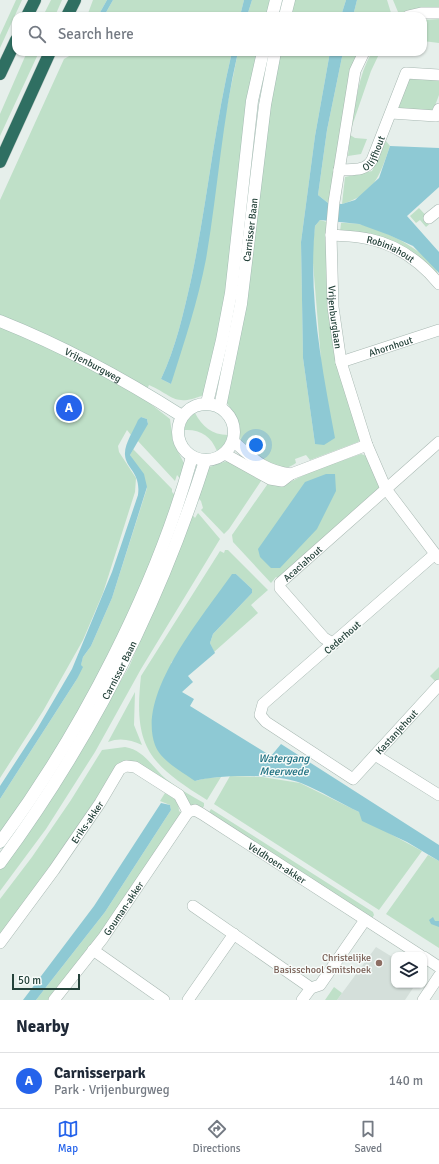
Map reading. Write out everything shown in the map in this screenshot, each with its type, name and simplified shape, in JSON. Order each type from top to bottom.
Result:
[{"type":"highway","points":[[29,12],[35,0]]},
{"type":"highway","points":[[69,12],[74,0]]},
{"type":"highway","points":[[0,74],[12,48]]},
{"type":"highway","points":[[0,162],[48,56]]},
{"type":"main road","points":[[273,12],[276,0]]},
{"type":"main road","points":[[285,12],[289,0]]},
{"type":"main road","name":"Carnisser Baan","points":[[207,403],[222,340],[231,293],[252,102],[262,56]]},
{"type":"main road","name":"Carnisser Baan","points":[[220,407],[241,304],[265,105],[274,56]]},
{"type":"main road","name":"Vrijenburgweg","points":[[0,321],[71,352],[152,397],[182,416]]},
{"type":"main road","points":[[207,403],[220,407],[233,422],[233,441],[225,454],[216,459],[205,461],[192,457],[182,448],[177,436],[179,422],[182,416],[195,405],[207,403]]},
{"type":"main road","name":"Carnisser Baan","points":[[0,842],[44,778],[84,712],[110,663],[144,590],[167,533],[192,457]]},
{"type":"main road","name":"Carnisser Baan","points":[[0,863],[55,784],[95,717],[117,675],[140,628],[178,541],[205,461]]},
{"type":"street","points":[[427,13],[439,13]]},
{"type":"street","name":"Vrijenburglaan","points":[[362,56],[355,71],[332,223],[333,307],[341,362],[367,445],[386,489],[437,557]]},
{"type":"street","name":"Olijfhout","points":[[339,170],[364,169],[368,166],[406,73],[439,75]]},
{"type":"street","points":[[390,113],[436,116],[439,109]]},
{"type":"street","points":[[429,218],[439,210]]},
{"type":"street","name":"Robiniahout","points":[[332,235],[368,238],[389,245],[419,263],[439,284]]},
{"type":"street","name":"Ahornhout","points":[[341,362],[439,330]]},
{"type":"street","points":[[233,441],[257,462],[271,471],[291,474]]},
{"type":"street","name":"Acaciahout","points":[[334,644],[324,638],[280,588],[280,583],[439,442]]},
{"type":"street","points":[[225,454],[270,479],[282,481],[291,474],[367,445]]},
{"type":"street","name":"Cederhout","points":[[354,779],[266,722],[260,715],[263,704],[437,557]]},
{"type":"street","name":"Kastanjehout","points":[[354,779],[439,685]]},
{"type":"street","points":[[375,755],[439,795]]},
{"type":"street","name":"Eriks-akker","points":[[0,943],[54,870],[100,803],[120,769],[126,766],[135,767],[179,795],[188,812]]},
{"type":"street","name":"Veldhoen-akker","points":[[188,812],[195,810],[202,814],[415,952]]},
{"type":"street","name":"Gouman-akker","points":[[54,1000],[93,950],[188,812]]},
{"type":"street","points":[[193,906],[311,988]]},
{"type":"street","points":[[302,1000],[311,988],[320,985],[365,920]]},
{"type":"street","points":[[188,1000],[234,934]]},
{"type":"street","points":[[93,950],[164,1000]]},
{"type":"street","points":[[427,959],[439,967]]},
{"type":"street","points":[[423,1000],[439,976]]},
{"type":"shaded area","points":[[376,947],[391,956],[391,988],[413,988],[405,1000],[337,1000]]},
{"type":"green space","points":[[16,0],[22,0],[16,12],[12,12],[12,22],[0,48],[0,35]]},
{"type":"green space","points":[[51,0],[62,0],[57,12],[45,12]]},
{"type":"green space","points":[[93,0],[107,0],[100,12],[88,12]]},
{"type":"green space","points":[[113,0],[244,0],[241,12],[106,12]]},
{"type":"green space","points":[[252,0],[276,0],[272,12],[248,12]]},
{"type":"green space","points":[[294,0],[346,0],[342,12],[291,12]]},
{"type":"green space","points":[[357,0],[387,0],[391,12],[354,12]]},
{"type":"green space","points":[[393,0],[439,0],[439,10],[398,12]]},
{"type":"green space","points":[[439,19],[439,43],[427,42],[427,20]]},
{"type":"green space","points":[[25,56],[37,56],[0,136],[0,114]]},
{"type":"green space","points":[[69,56],[231,56],[220,109],[202,223],[191,280],[175,343],[161,379],[171,384],[237,56],[262,56],[225,311],[204,395],[186,400],[180,400],[175,399],[149,385],[143,398],[170,419],[173,442],[185,465],[182,481],[177,475],[175,481],[137,440],[148,423],[147,419],[141,417],[131,435],[127,430],[118,446],[119,452],[136,478],[135,492],[103,593],[83,640],[43,711],[0,778],[0,200],[64,59]]},
{"type":"green space","points":[[280,56],[329,56],[315,136],[301,242],[303,358],[315,444],[321,360],[312,251],[315,226],[320,220],[327,222],[329,294],[361,439],[358,442],[310,460],[306,455],[295,459],[296,463],[289,467],[281,468],[267,464],[241,445],[238,420],[227,403],[263,145]]},
{"type":"green space","points":[[342,56],[359,56],[328,203],[318,195],[327,130]]},
{"type":"green space","points":[[370,56],[378,56],[371,71],[351,129],[356,99]]},
{"type":"green space","points":[[407,78],[439,79],[439,95],[433,111],[397,109]]},
{"type":"green space","points":[[350,135],[355,138],[367,139],[361,154],[348,156]]},
{"type":"green space","points":[[386,141],[390,146],[379,175],[369,189],[362,195],[342,204],[345,177],[372,171]]},
{"type":"green space","points":[[419,208],[432,222],[426,227],[420,220],[416,223],[410,216]]},
{"type":"green space","points":[[341,223],[357,224],[368,227],[394,237],[407,244],[429,261],[436,270],[439,279],[426,265],[340,232]]},
{"type":"green space","points":[[195,413],[204,426],[208,429],[222,435],[228,435],[224,445],[217,451],[212,441],[204,434],[184,430],[187,420]]},
{"type":"green space","points":[[133,449],[172,489],[172,492],[177,497],[146,579],[87,701],[0,839],[0,799],[77,679],[83,657],[91,646],[112,598],[147,488],[130,455]]},
{"type":"green space","points":[[361,454],[367,456],[380,489],[279,579],[276,577],[271,583],[233,542],[232,535],[269,482],[286,484],[312,471]]},
{"type":"green space","points":[[227,461],[263,478],[229,529],[224,534],[201,510],[203,508],[201,501],[196,496],[207,468]]},
{"type":"green space","points":[[191,513],[195,518],[198,513],[220,539],[141,669],[95,752],[46,829],[0,891],[0,870],[44,811],[129,667],[167,579]]},
{"type":"green space","points":[[225,550],[228,550],[268,590],[251,605],[258,613],[214,652],[210,643],[213,634],[252,593],[252,589],[236,574],[171,663],[195,781],[221,777],[207,800],[171,775],[159,764],[149,751],[143,737],[139,700],[141,676],[220,551],[224,553]]},
{"type":"green space","points":[[439,667],[439,679],[436,682],[430,676]]},
{"type":"green space","points":[[135,692],[134,725],[142,745],[125,740],[112,740],[108,742]]},
{"type":"green space","points":[[125,747],[143,755],[166,779],[204,803],[204,806],[202,809],[191,806],[128,761],[0,938],[0,899],[32,857],[71,800],[102,750]]},
{"type":"green space","points":[[230,776],[262,777],[300,783],[359,812],[385,831],[422,851],[379,910],[214,804]]},
{"type":"green space","points":[[165,793],[178,801],[179,811],[182,813],[98,938],[50,1000],[36,1000],[105,912],[171,810],[170,805],[160,801]]},
{"type":"green space","points":[[211,809],[373,912],[374,915],[371,920],[208,814]]},
{"type":"green space","points":[[428,855],[439,861],[439,948],[386,914]]},
{"type":"green space","points":[[334,987],[342,993],[337,1000],[325,1000]]},
{"type":"water","points":[[107,0],[113,0],[106,12],[100,12]]},
{"type":"water","points":[[244,0],[252,0],[248,12],[241,12]]},
{"type":"water","points":[[346,0],[357,0],[354,12],[342,12]]},
{"type":"water","points":[[231,56],[237,56],[228,103],[203,275],[186,338],[171,384],[161,379],[175,343],[191,280]]},
{"type":"water","points":[[329,56],[342,56],[327,130],[318,195],[328,203],[342,204],[355,200],[379,178],[390,146],[439,148],[439,187],[407,216],[439,252],[439,273],[413,246],[389,235],[359,224],[320,220],[315,226],[313,279],[315,305],[321,359],[335,438],[324,445],[315,444],[303,358],[301,242],[315,136]]},
{"type":"water","points":[[141,417],[147,419],[148,424],[130,455],[144,474],[147,487],[112,598],[91,646],[83,657],[81,665],[83,667],[77,679],[0,799],[0,786],[37,729],[72,669],[112,572],[138,495],[137,481],[126,460],[125,451],[138,420]]},
{"type":"water","points":[[326,474],[335,474],[336,491],[317,529],[280,568],[271,568],[260,557],[258,549],[305,482]]},
{"type":"water","name":"Watergang Meerwede","points":[[232,574],[236,574],[252,589],[252,593],[213,634],[210,643],[215,653],[188,676],[193,682],[182,692],[194,699],[190,706],[271,756],[281,744],[439,845],[439,861],[407,842],[362,821],[359,812],[301,783],[278,778],[248,776],[219,777],[195,781],[166,761],[162,756],[155,745],[152,724],[155,702],[176,655],[190,632]]},
{"type":"water","points":[[161,803],[170,805],[171,810],[105,912],[36,1000],[23,1000],[94,906]]},
{"type":"water","points":[[433,917],[435,921],[439,921],[439,927],[431,924],[429,920]]},
{"type":"place","name":"Carnisserpark","points":[[69,408]]},
{"type":"place","name":"Christelijke Basisschool Smitshoek","points":[[379,963]]}]
